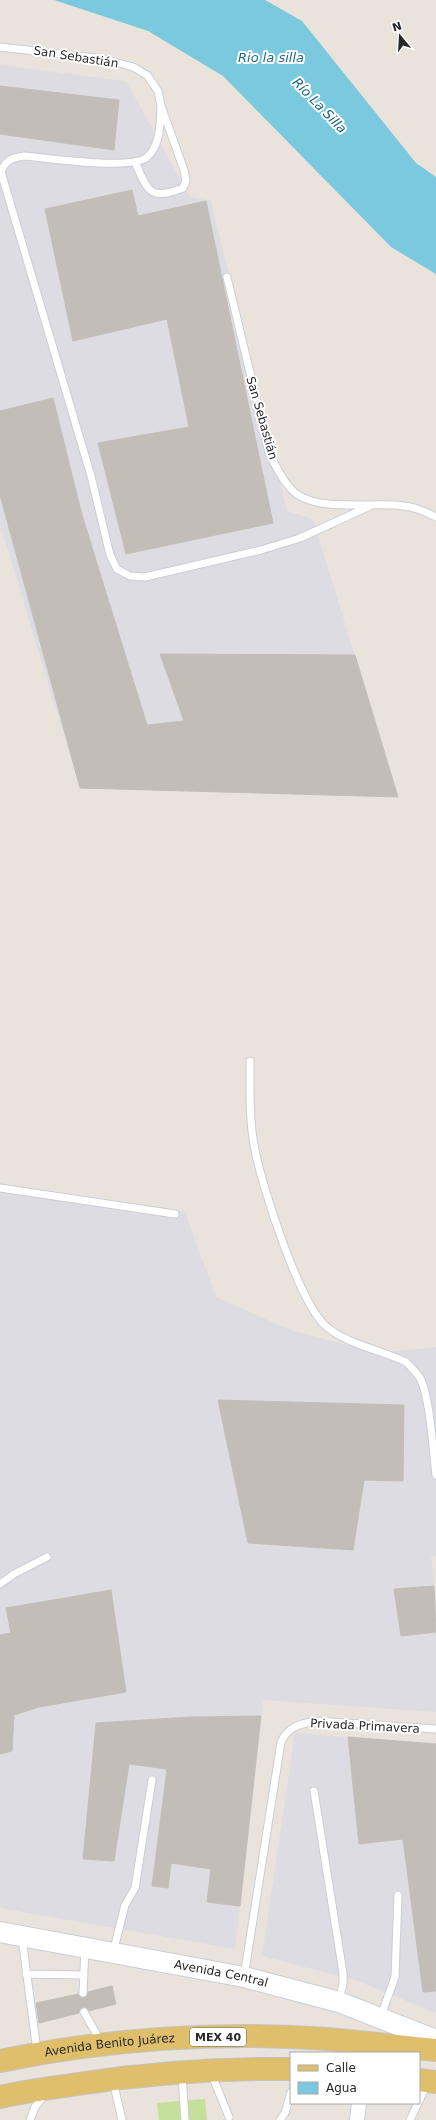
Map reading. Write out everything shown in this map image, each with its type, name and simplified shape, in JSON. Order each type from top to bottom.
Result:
[{"type":"main road","name":"Avenida Central","points":[[0,1932],[244,1977],[339,2002],[436,2040]]},
{"type":"main road","name":"Avenida Benito Juárez","points":[[0,2061],[38,2053],[103,2045],[239,2036],[327,2039],[436,2050]]},
{"type":"main road","points":[[0,2097],[112,2079],[182,2071],[210,2069],[290,2070]]},
{"type":"street","points":[[357,2120],[359,2104]]},
{"type":"lane","name":"San Sebastián","points":[[0,46],[104,59],[133,67],[147,75],[158,91],[161,106],[184,170],[186,181],[183,188],[168,194],[157,194],[150,191],[135,162]]},
{"type":"lane","points":[[161,106],[160,130],[155,145],[146,158],[135,162],[114,164],[24,156],[12,158],[4,164],[1,172],[89,469],[110,555],[118,569],[130,576],[145,577],[262,550],[300,538],[370,506]]},
{"type":"lane","name":"San Sebastián","points":[[227,277],[269,452],[279,473],[292,490],[309,499],[330,504],[404,506],[426,512],[436,517]]},
{"type":"lane","points":[[250,1062],[251,1123],[257,1157],[279,1230],[310,1307],[328,1328],[350,1340],[406,1362],[421,1379],[426,1399],[436,1475]]},
{"type":"lane","points":[[0,1188],[175,1214]]},
{"type":"lane","points":[[0,1584],[14,1574],[47,1558]]},
{"type":"lane","name":"Privada Primavera","points":[[244,1977],[281,1742],[286,1733],[295,1726],[315,1721],[436,1730]]},
{"type":"lane","points":[[113,1953],[125,1905],[136,1888],[152,1780]]},
{"type":"lane","points":[[314,1791],[343,1973],[343,1984],[339,2002]]},
{"type":"lane","points":[[380,2018],[395,1977],[398,1894]]},
{"type":"lane","points":[[22,1936],[38,2053]]},
{"type":"lane","points":[[83,1993],[85,1948]]},
{"type":"lane","points":[[26,1974],[83,1975]]},
{"type":"lane","points":[[84,2012],[103,2045]]},
{"type":"lane","points":[[210,2069],[229,2117]]},
{"type":"lane","points":[[182,2071],[185,2120]]},
{"type":"lane","points":[[112,2079],[122,2120]]},
{"type":"lane","points":[[420,2098],[428,2081]]},
{"type":"lane","points":[[30,2120],[35,2107],[51,2088]]},
{"type":"lane","points":[[280,2120],[285,2113],[290,2096]]},
{"type":"lane","points":[[410,2120],[417,2104]]},
{"type":"shaded area","points":[[0,65],[126,81],[190,197],[211,201],[287,511],[313,519],[398,797],[80,788],[0,524]]},
{"type":"shaded area","points":[[0,1185],[185,1212],[216,1297],[290,1330],[377,1353],[436,1347],[436,1556],[431,1557],[436,1603],[436,1712],[263,1700],[235,1949],[0,1908]]},
{"type":"shaded area","points":[[295,1733],[436,1744],[436,2013],[355,1980],[262,1956]]},
{"type":"green space","points":[[205,2099],[207,2120],[159,2120],[157,2103]]},
{"type":"water","name":"Rio la silla","points":[[54,0],[265,0],[302,21],[416,163],[436,177],[436,274],[391,247],[223,76],[148,31]]},
{"type":"building","points":[[0,86],[119,100],[114,150],[0,134]]},
{"type":"building","points":[[132,190],[138,216],[206,201],[273,523],[126,554],[98,443],[189,427],[167,319],[73,341],[45,209]]},
{"type":"building","points":[[53,398],[82,515],[147,725],[184,721],[160,654],[355,655],[398,797],[80,788],[0,495],[0,411]]},
{"type":"building","points":[[218,1400],[404,1405],[403,1481],[364,1480],[353,1550],[248,1543]]},
{"type":"building","points":[[434,1586],[436,1632],[401,1636],[394,1589]]},
{"type":"building","points":[[111,1590],[126,1692],[39,1707],[14,1715],[12,1751],[0,1754],[0,1635],[11,1633],[6,1608]]},
{"type":"building","points":[[261,1716],[240,1906],[207,1902],[211,1869],[171,1863],[168,1888],[152,1886],[167,1769],[129,1764],[114,1861],[83,1859],[96,1723],[190,1717]]},
{"type":"building","points":[[348,1737],[436,1744],[436,1991],[423,1992],[403,1839],[359,1844]]},
{"type":"building","points":[[112,1986],[116,2004],[89,2011],[84,2007],[80,2009],[79,2013],[39,2023],[36,2003],[78,1994],[85,1998],[88,1992]]},
{"type":"water label","name":"Río La Silla","points":[[320,105]]}]
